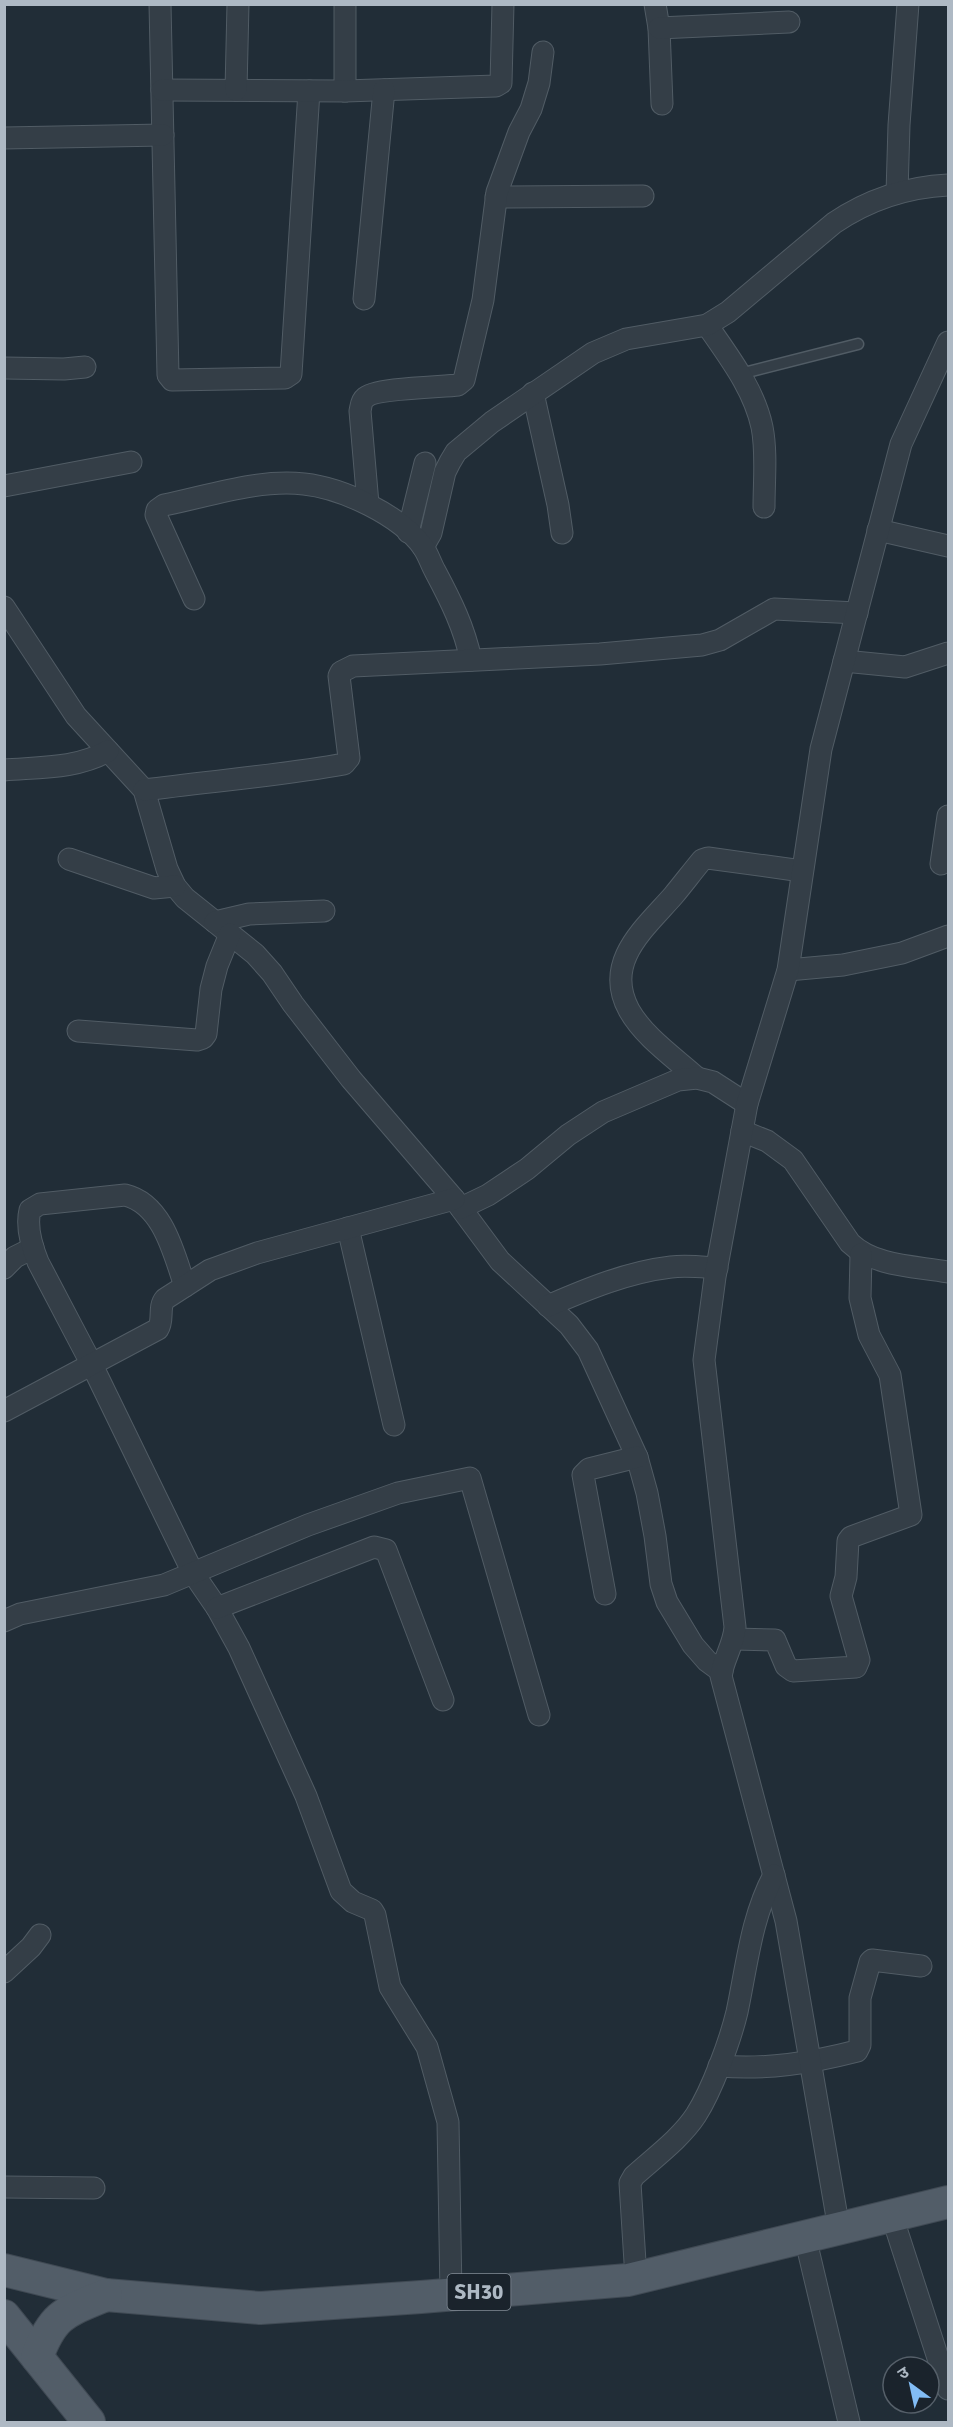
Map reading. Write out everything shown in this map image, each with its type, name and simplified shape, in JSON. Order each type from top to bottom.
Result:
[{"type":"main road","name":"SH30","points":[[4,2270],[106,2295],[260,2308],[636,2278],[948,2202]]},
{"type":"main road","points":[[37,2357],[46,2333],[56,2321],[71,2310],[106,2295]]},
{"type":"main road","points":[[4,2316],[89,2422]]},
{"type":"street","points":[[160,4],[169,378],[172,380],[285,378],[291,374],[309,91]]},
{"type":"street","points":[[236,90],[238,4]]},
{"type":"street","points":[[345,4],[345,91]]},
{"type":"street","points":[[162,90],[345,91],[499,85],[501,83],[503,4]]},
{"type":"street","points":[[655,4],[659,28],[662,104]]},
{"type":"street","points":[[897,193],[899,114],[908,4]]},
{"type":"street","points":[[659,28],[789,22]]},
{"type":"street","points":[[368,504],[360,411],[362,401],[371,394],[385,391],[462,384],[483,300],[496,197],[508,160],[539,83],[543,52]]},
{"type":"street","points":[[364,299],[384,90]]},
{"type":"street","points":[[4,138],[163,135]]},
{"type":"street","points":[[423,548],[431,532],[445,472],[456,452],[492,422],[533,393],[593,353],[626,339],[707,325],[728,312],[834,223],[853,210],[897,193],[926,186],[948,185]]},
{"type":"street","points":[[496,197],[642,196]]},
{"type":"street","points":[[707,325],[752,396],[762,428],[764,507]]},
{"type":"street","points":[[839,2229],[786,1921],[721,1676],[722,1665],[735,1639],[735,1627],[704,1360],[717,1268],[747,1104],[788,970],[821,749],[901,444],[948,342]]},
{"type":"street","points":[[4,368],[85,367]]},
{"type":"street","points":[[533,393],[558,504],[562,533]]},
{"type":"street","points":[[4,486],[131,462]]},
{"type":"street","points":[[408,532],[425,463]]},
{"type":"street","points":[[194,599],[156,515],[157,510],[164,506],[260,484],[303,484],[342,492],[368,504],[408,532],[423,548],[460,619],[471,660]]},
{"type":"street","points":[[878,530],[948,546]]},
{"type":"street","points":[[4,607],[76,716],[144,790],[167,869],[175,886],[185,898],[255,954],[272,973],[351,1079],[458,1204],[500,1261],[569,1324],[588,1350],[637,1456],[653,1525],[661,1584],[667,1602],[693,1645],[707,1661],[722,1672]]},
{"type":"street","points":[[144,790],[280,775],[344,764],[349,758],[339,676],[341,672],[353,666],[600,654],[702,645],[720,640],[764,614],[782,608],[857,613]]},
{"type":"street","points":[[844,661],[905,667],[948,654]]},
{"type":"street","points":[[4,770],[70,765],[93,759],[108,751]]},
{"type":"street","points":[[941,864],[948,816]]},
{"type":"street","points":[[697,1078],[641,1026],[630,1011],[622,993],[622,963],[638,934],[702,860],[708,858],[802,871]]},
{"type":"street","points":[[69,860],[154,888],[175,886]]},
{"type":"street","points":[[222,928],[249,914],[324,911]]},
{"type":"street","points":[[78,1031],[203,1038],[206,1034],[222,928]]},
{"type":"street","points":[[788,970],[843,965],[902,953],[948,936]]},
{"type":"street","points":[[4,1411],[158,1329],[161,1326],[162,1303],[210,1270],[237,1259],[348,1228],[458,1204],[488,1195],[527,1169],[568,1135],[603,1112],[678,1080],[697,1078],[713,1082],[747,1104]]},
{"type":"street","points":[[742,1131],[767,1141],[793,1160],[850,1243],[861,1254],[872,1259],[948,1272]]},
{"type":"street","points":[[185,1286],[169,1240],[156,1218],[137,1198],[125,1195],[40,1204],[33,1207],[28,1218],[38,1262],[91,1363],[193,1573],[217,1608],[239,1647],[306,1796],[341,1892],[353,1902],[372,1910],[375,1915],[390,1987],[427,2047],[448,2122],[451,2294]]},
{"type":"street","points":[[348,1228],[394,1425]]},
{"type":"street","points":[[4,1268],[15,1257],[33,1248]]},
{"type":"street","points":[[735,1639],[775,1640],[786,1666],[793,1671],[856,1667],[859,1660],[841,1596],[846,1577],[848,1541],[851,1537],[911,1515],[890,1375],[869,1335],[860,1298],[861,1254]]},
{"type":"street","points":[[548,1306],[583,1290],[634,1274],[673,1267],[717,1268]]},
{"type":"street","points":[[605,1594],[583,1475],[589,1469],[637,1456]]},
{"type":"street","points":[[4,1621],[20,1614],[164,1585],[308,1525],[398,1493],[470,1478],[539,1715]]},
{"type":"street","points":[[217,1608],[374,1547],[380,1547],[386,1551],[443,1700]]},
{"type":"street","points":[[636,2278],[630,2183],[634,2176],[696,2115],[719,2066],[736,2014],[756,1916],[774,1875]]},
{"type":"street","points":[[4,1972],[31,1947],[40,1935]]},
{"type":"street","points":[[719,2066],[752,2068],[812,2062],[859,2050],[860,1998],[870,1962],[872,1960],[921,1966]]},
{"type":"street","points":[[4,2187],[94,2188]]},
{"type":"street","points":[[892,2216],[948,2389]]},
{"type":"street","points":[[805,2237],[849,2422]]},
{"type":"lane","points":[[740,374],[858,344]]}]
